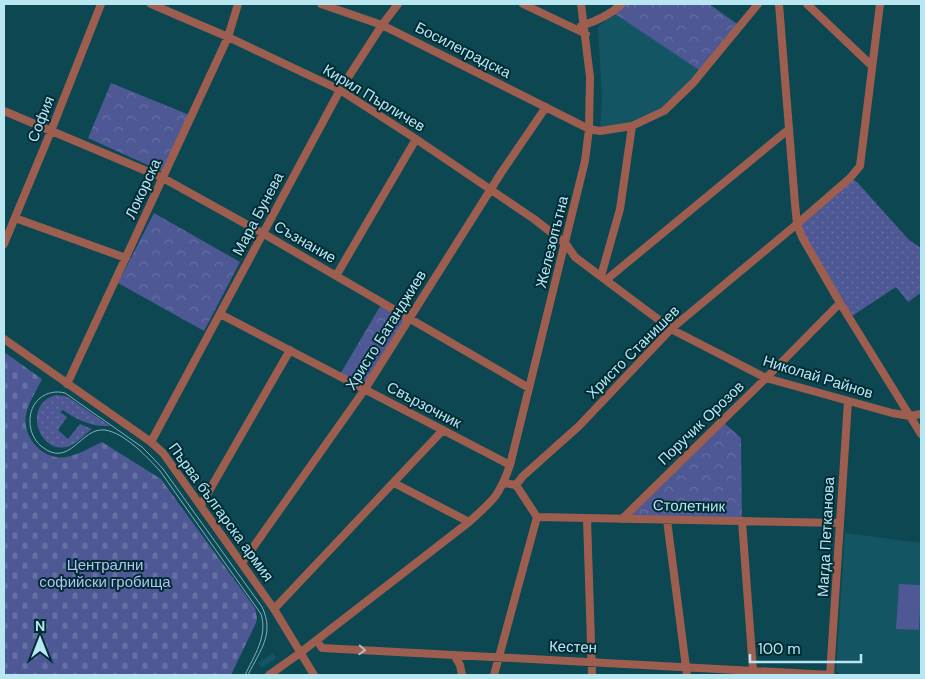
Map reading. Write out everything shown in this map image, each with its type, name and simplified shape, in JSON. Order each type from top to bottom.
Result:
[{"type":"street","name":"София","points":[[4,244],[101,4]]},
{"type":"street","name":"Кирил Пърличев","points":[[151,4],[228,37],[340,90],[491,189],[566,244]]},
{"type":"street","name":"Локорска","points":[[67,384],[228,37],[238,4]]},
{"type":"street","name":"Босилеградска","points":[[321,4],[382,25],[588,129]]},
{"type":"street","name":"Мара Бунева","points":[[151,442],[340,90],[382,25],[398,4]]},
{"type":"street","points":[[523,4],[575,29],[585,30],[612,13],[622,4]]},
{"type":"street","name":"Железопътна","points":[[504,483],[530,388],[585,161],[590,77],[581,4]]},
{"type":"street","points":[[588,129],[600,131],[632,126],[664,111],[692,83],[758,4]]},
{"type":"street","points":[[779,4],[797,224],[802,237],[840,303],[921,434]]},
{"type":"street","points":[[807,4],[872,66]]},
{"type":"street","name":"Христо Станишев","points":[[516,485],[523,476],[579,426],[672,329],[797,224],[850,178],[860,166],[880,4]]},
{"type":"street","name":"Христо Батанджиев","points":[[242,563],[365,390],[491,189],[546,107]]},
{"type":"street","name":"Съзнание","points":[[4,111],[163,178],[264,234],[530,388]]},
{"type":"street","points":[[603,278],[620,209],[632,126]]},
{"type":"street","points":[[603,278],[789,129]]},
{"type":"street","points":[[336,276],[416,139]]},
{"type":"street","points":[[15,218],[126,258]]},
{"type":"street","name":"Николай Райнов","points":[[566,244],[575,257],[672,329],[766,378],[892,413],[910,416],[921,414]]},
{"type":"street","name":"Поручик Орозов","points":[[622,519],[840,303]]},
{"type":"street","name":"Свързочник","points":[[220,314],[510,465]]},
{"type":"street","name":"Първа българска армия","points":[[4,339],[151,442],[163,453],[274,609],[314,675]]},
{"type":"street","points":[[201,505],[290,350]]},
{"type":"street","name":"Магда Петканова","points":[[831,675],[848,401]]},
{"type":"street","points":[[274,609],[443,430]]},
{"type":"street","points":[[394,483],[469,522]]},
{"type":"street","points":[[269,675],[317,641],[469,522],[495,498],[504,483],[516,485],[537,517],[494,675]]},
{"type":"street","name":"Столетник","points":[[537,517],[840,523]]},
{"type":"street","points":[[587,518],[592,675]]},
{"type":"street","points":[[667,520],[686,671]]},
{"type":"street","points":[[742,521],[753,670]]},
{"type":"street","name":"Кестен","points":[[317,641],[322,648],[592,662],[686,671],[753,670],[831,675]]},
{"type":"street","points":[[454,655],[460,665],[462,675]]},
{"type":"shaded area","points":[[615,14],[702,72],[664,111],[632,126],[600,131],[602,99],[598,27]]},
{"type":"shaded area","points":[[845,533],[921,543],[921,675],[841,675],[836,671]]},
{"type":"shaded area","points":[[273,653],[276,658],[262,668],[258,663]]},
{"type":"green space","points":[[622,4],[709,4],[740,26],[702,72],[615,14]]},
{"type":"green space","points":[[111,83],[192,116],[163,172],[88,138]]},
{"type":"green space","points":[[850,178],[857,182],[909,240],[921,248],[921,293],[908,302],[896,287],[849,318],[797,224]]},
{"type":"green space","points":[[154,213],[240,262],[204,331],[118,283]]},
{"type":"green space","points":[[382,303],[410,319],[365,389],[339,376]]},
{"type":"green space","points":[[364,342],[381,352],[364,380],[347,370]]},
{"type":"green space","name":"Централни софийски гробища","points":[[4,352],[42,379],[26,415],[27,431],[36,446],[49,455],[66,457],[80,453],[102,442],[161,479],[255,608],[256,623],[231,675],[4,675]]},
{"type":"green space","points":[[56,395],[71,399],[110,426],[85,422],[63,410],[60,412],[67,417],[58,430],[68,439],[80,424],[92,429],[73,445],[59,447],[50,444],[38,428],[37,418],[39,408],[45,400]]},
{"type":"green space","points":[[722,421],[741,438],[742,521],[622,519]]},
{"type":"green space","points":[[899,584],[921,585],[919,630],[896,629]]},
{"type":"tram line","points":[[245,675],[259,646],[263,630],[261,614],[160,471],[128,441],[113,432],[105,430],[96,431],[67,451],[60,453],[51,452],[41,446],[33,435],[30,422],[32,408],[40,398],[51,393],[65,393],[142,447],[163,469],[262,607],[266,617],[266,634],[261,650],[248,675]]}]
